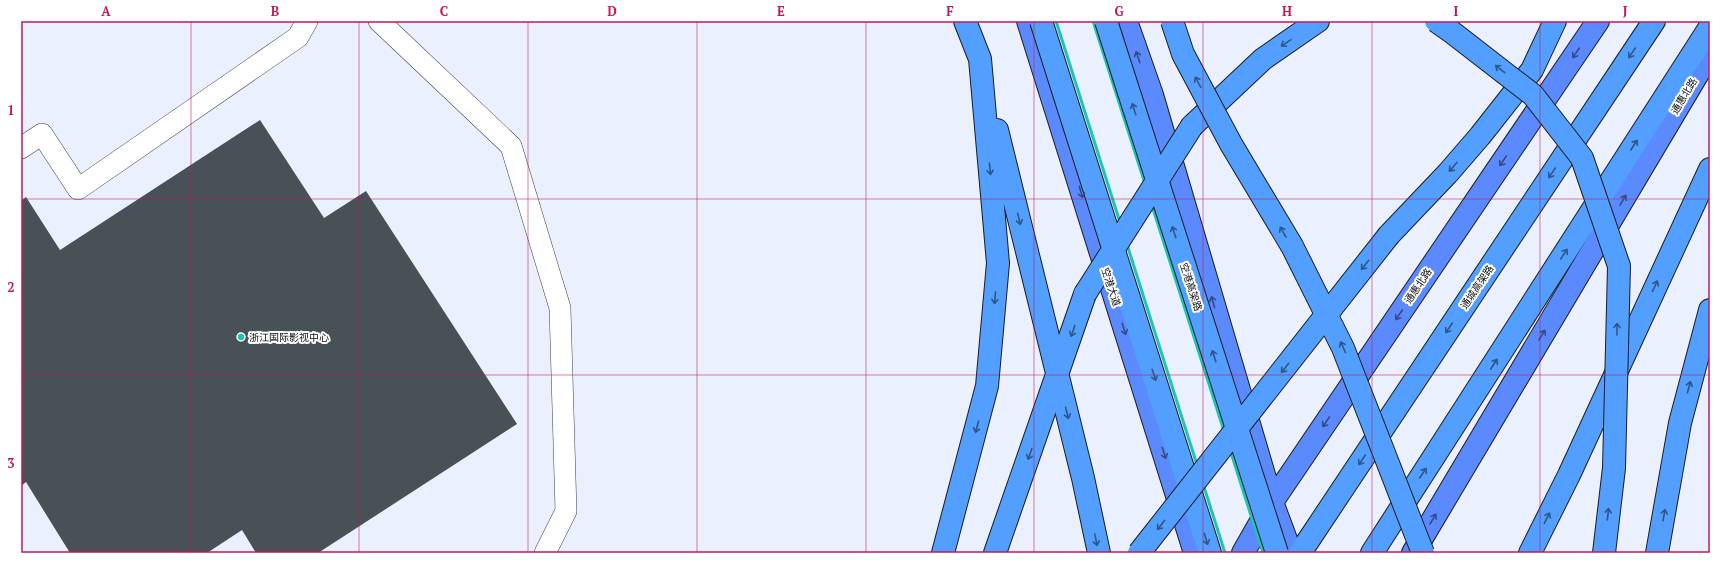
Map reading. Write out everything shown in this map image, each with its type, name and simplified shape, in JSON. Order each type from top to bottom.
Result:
[{"type":"highway","points":[[965,21],[980,59],[1083,478],[1099,553]]},
{"type":"highway","points":[[1041,21],[1183,464],[1210,553]]},
{"type":"highway","name":"空港高架路","points":[[1106,21],[1277,553]]},
{"type":"highway","points":[[1172,21],[1183,54],[1231,144],[1292,246],[1343,348],[1423,553]]},
{"type":"highway","points":[[995,553],[1085,294],[1192,126],[1263,58],[1318,21]]},
{"type":"highway","points":[[1436,21],[1533,95],[1582,158],[1619,266],[1614,468],[1604,553]]},
{"type":"highway","points":[[1139,553],[1389,235],[1448,173],[1485,130],[1532,70],[1555,21]]},
{"type":"highway","name":"通城高架路","points":[[1300,553],[1654,21]]},
{"type":"highway","points":[[1372,553],[1710,27]]},
{"type":"highway","points":[[943,553],[987,386],[998,263],[980,59]]},
{"type":"highway","points":[[1530,553],[1570,475],[1710,170]]},
{"type":"highway","points":[[1657,553],[1680,423],[1710,310]]},
{"type":"main road","name":"空港大道","points":[[1028,21],[1195,553]]},
{"type":"main road","points":[[1126,21],[1152,95],[1272,502],[1291,553]]},
{"type":"main road","name":"通惠北路","points":[[1243,553],[1272,502],[1598,21]]},
{"type":"main road","name":"通惠北路","points":[[1413,553],[1710,53]]},
{"type":"street","points":[[21,148],[42,134],[78,189],[298,37],[307,21]]},
{"type":"street","points":[[379,21],[511,146],[560,308],[566,511],[545,553]]},
{"type":"building","name":"浙江国际影视中心","points":[[260,120],[324,218],[366,191],[517,424],[318,553],[256,553],[242,530],[207,553],[70,553],[26,482],[21,486],[21,201],[26,197],[60,250]]},
{"type":"railway","points":[[1056,21],[1225,553]]},
{"type":"railway","points":[[1093,21],[1263,553]]},
{"type":"place","name":"浙江国际影视中心","points":[[241,337]]}]
